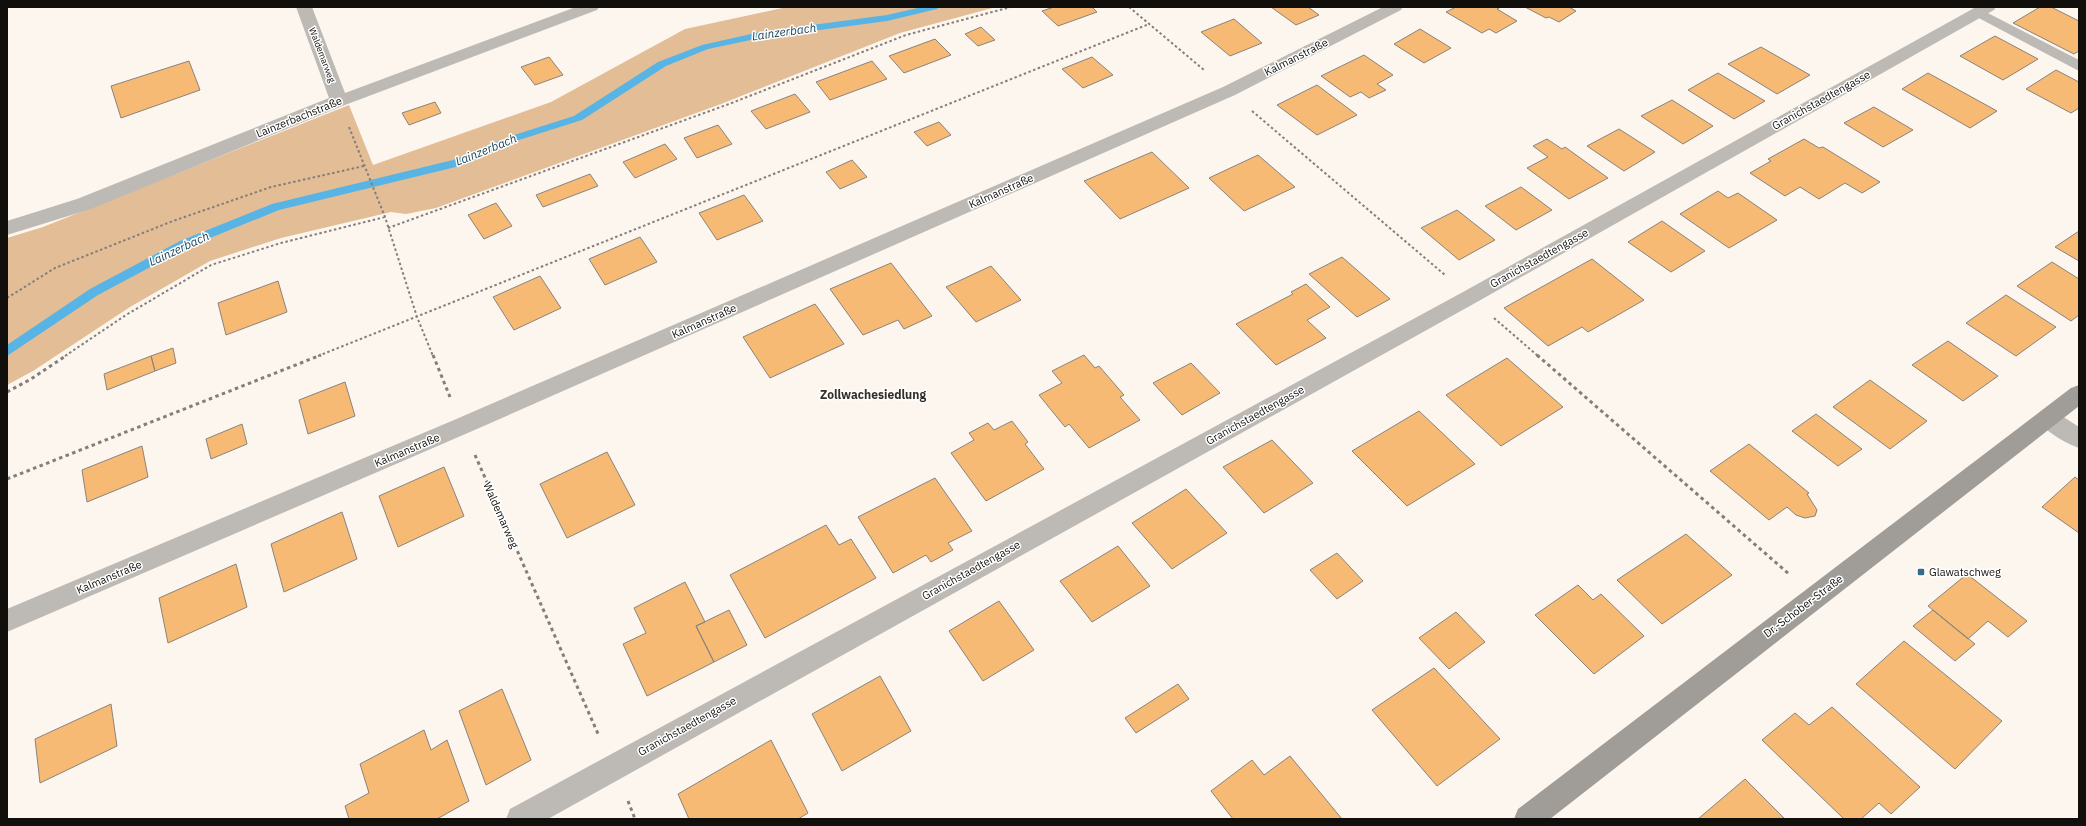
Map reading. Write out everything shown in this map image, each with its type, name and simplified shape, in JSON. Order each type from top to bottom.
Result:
[{"type":"street","name":"Waldemarweg","points":[[304,7],[339,101]]},
{"type":"street","name":"Lainzerbachstraße","points":[[7,228],[84,204],[339,101],[591,7]]},
{"type":"street","name":"Kalmanstraße","points":[[7,621],[462,426],[1229,92],[1395,7]]},
{"type":"street","name":"Granichstaedtengasse","points":[[520,819],[1477,293],[1978,9]]},
{"type":"street","name":"Dr.-Schober-Straße","points":[[1528,819],[2079,394]]},
{"type":"street","points":[[2048,418],[2079,439]]},
{"type":"lane","points":[[1978,9],[2079,66]]},
{"type":"path","points":[[388,228],[729,104],[906,35],[1011,7]]},
{"type":"path","points":[[7,479],[418,317],[1149,24]]},
{"type":"path","points":[[7,298],[55,268],[173,221],[271,187],[364,166],[339,101]]},
{"type":"path","name":"Waldemarweg","points":[[364,166],[385,217],[418,317],[462,426],[635,819]]},
{"type":"path","points":[[7,392],[31,379],[126,315],[211,265],[281,243],[385,217]]},
{"type":"shaded area","points":[[787,7],[996,7],[900,33],[721,104],[436,208],[406,214],[391,212],[281,238],[210,261],[130,307],[33,371],[7,385],[7,238],[43,227],[349,105],[373,165],[551,102],[685,29]]},
{"type":"building","points":[[1054,7],[1092,7],[1097,12],[1058,26],[1042,11]]},
{"type":"building","points":[[1271,7],[1308,7],[1319,15],[1296,25]]},
{"type":"building","points":[[1456,7],[1501,7],[1497,9],[1517,21],[1496,33],[1489,29],[1482,33],[1446,12]]},
{"type":"building","points":[[1525,7],[1569,7],[1576,11],[1559,22],[1549,17],[1546,18]]},
{"type":"building","points":[[2040,7],[2051,7],[2079,21],[2079,51],[2074,54],[2013,23]]},
{"type":"building","points":[[1234,19],[1262,43],[1230,56],[1201,32]]},
{"type":"building","points":[[981,27],[995,40],[978,46],[965,34]]},
{"type":"building","points":[[1420,29],[1451,48],[1424,63],[1394,44]]},
{"type":"building","points":[[1995,36],[2038,59],[2003,80],[1960,56]]},
{"type":"building","points":[[935,39],[951,55],[904,73],[889,56]]},
{"type":"building","points":[[1761,47],[1810,75],[1777,94],[1728,64]]},
{"type":"building","points":[[1364,55],[1393,75],[1377,84],[1386,90],[1369,98],[1361,92],[1350,97],[1321,76]]},
{"type":"building","points":[[549,57],[563,75],[535,85],[521,67]]},
{"type":"building","points":[[1092,57],[1113,75],[1083,88],[1062,69]]},
{"type":"building","points":[[189,61],[200,90],[121,118],[111,86]]},
{"type":"building","points":[[872,61],[887,79],[830,100],[816,82]]},
{"type":"building","points":[[2056,70],[2079,82],[2079,108],[2071,113],[2026,89]]},
{"type":"building","points":[[1718,73],[1765,101],[1734,119],[1688,90]]},
{"type":"building","points":[[1928,73],[1997,111],[1970,128],[1902,89]]},
{"type":"building","points":[[1317,85],[1357,115],[1317,135],[1277,105]]},
{"type":"building","points":[[795,94],[810,112],[766,129],[751,111]]},
{"type":"building","points":[[1672,100],[1713,126],[1683,144],[1641,116]]},
{"type":"building","points":[[435,102],[441,113],[409,125],[402,113]]},
{"type":"building","points":[[1874,107],[1913,130],[1883,147],[1844,123]]},
{"type":"building","points":[[939,122],[951,135],[927,146],[914,132]]},
{"type":"building","points":[[718,125],[732,144],[697,158],[684,138]]},
{"type":"building","points":[[1619,129],[1655,152],[1624,171],[1587,146]]},
{"type":"building","points":[[1547,139],[1562,149],[1565,147],[1608,178],[1569,199],[1527,168],[1548,157],[1533,146]]},
{"type":"building","points":[[1804,139],[1819,148],[1823,147],[1880,182],[1862,193],[1845,183],[1819,199],[1800,187],[1785,196],[1750,173],[1771,161],[1768,159]]},
{"type":"building","points":[[665,144],[677,159],[635,178],[623,162]]},
{"type":"building","points":[[1152,152],[1189,188],[1120,219],[1084,181]]},
{"type":"building","points":[[1258,155],[1295,187],[1244,211],[1209,178]]},
{"type":"building","points":[[852,160],[867,177],[840,189],[826,172]]},
{"type":"building","points":[[590,174],[598,186],[543,207],[536,195]]},
{"type":"building","points":[[1521,187],[1552,210],[1516,230],[1485,206]]},
{"type":"building","points":[[1718,191],[1728,198],[1738,193],[1777,220],[1729,248],[1680,214]]},
{"type":"building","points":[[744,195],[763,221],[717,240],[699,213]]},
{"type":"building","points":[[496,203],[512,226],[484,239],[468,215]]},
{"type":"building","points":[[1457,210],[1495,240],[1459,260],[1421,228]]},
{"type":"building","points":[[1662,221],[1705,251],[1671,272],[1628,242]]},
{"type":"building","points":[[2079,231],[2079,261],[2055,247]]},
{"type":"building","points":[[640,237],[657,262],[605,285],[589,259]]},
{"type":"building","points":[[1342,257],[1390,299],[1357,317],[1309,274]]},
{"type":"building","points":[[1592,259],[1644,300],[1588,332],[1582,327],[1548,346],[1504,308]]},
{"type":"building","points":[[2052,262],[2079,279],[2079,315],[2071,321],[2017,286]]},
{"type":"building","points":[[891,263],[932,316],[904,329],[898,320],[863,335],[830,289]]},
{"type":"building","points":[[991,266],[1021,300],[976,322],[946,287]]},
{"type":"building","points":[[540,276],[561,308],[514,330],[493,297]]},
{"type":"building","points":[[278,281],[287,312],[226,335],[218,303]]},
{"type":"building","points":[[1306,284],[1330,307],[1307,320],[1326,338],[1276,365],[1236,324],[1293,294],[1291,292]]},
{"type":"building","points":[[2006,295],[2056,327],[2016,356],[1966,323]]},
{"type":"building","points":[[815,304],[844,344],[770,378],[743,337]]},
{"type":"building","points":[[1948,341],[1998,376],[1963,401],[1912,365]]},
{"type":"building","points":[[173,348],[176,363],[155,371],[151,356]]},
{"type":"building","points":[[1084,355],[1095,368],[1099,366],[1124,395],[1120,397],[1140,420],[1089,448],[1069,424],[1065,427],[1039,395],[1062,383],[1052,371]]},
{"type":"building","points":[[151,356],[155,371],[107,390],[104,374]]},
{"type":"building","points":[[1507,358],[1563,407],[1501,446],[1446,395]]},
{"type":"building","points":[[1191,363],[1220,393],[1182,415],[1153,383]]},
{"type":"building","points":[[1870,380],[1927,421],[1890,449],[1833,407]]},
{"type":"building","points":[[345,382],[355,416],[308,434],[299,400]]},
{"type":"building","points":[[1419,411],[1475,464],[1407,506],[1352,451]]},
{"type":"building","points":[[1816,414],[1862,449],[1838,466],[1792,431]]},
{"type":"building","points":[[1012,421],[1028,442],[1025,444],[1044,469],[986,501],[951,453],[974,440],[969,433],[988,423],[994,430]]},
{"type":"building","points":[[242,424],[247,444],[211,459],[206,439]]},
{"type":"building","points":[[1272,440],[1313,483],[1264,513],[1223,467]]},
{"type":"building","points":[[1749,444],[1809,493],[1807,494],[1817,510],[1815,516],[1805,518],[1796,515],[1787,507],[1769,520],[1710,471]]},
{"type":"building","points":[[142,446],[148,477],[87,502],[82,470]]},
{"type":"building","points":[[607,452],[635,505],[567,538],[540,484]]},
{"type":"building","points":[[444,467],[464,516],[398,547],[379,496]]},
{"type":"building","points":[[2075,477],[2079,480],[2079,533],[2042,507]]},
{"type":"building","points":[[935,478],[972,531],[948,543],[953,550],[931,562],[926,555],[893,573],[858,517]]},
{"type":"building","points":[[1186,489],[1227,533],[1172,569],[1132,523]]},
{"type":"building","points":[[342,512],[357,559],[284,592],[271,544]]},
{"type":"building","points":[[826,525],[839,545],[851,539],[876,578],[765,638],[730,575]]},
{"type":"building","points":[[1686,534],[1732,575],[1662,624],[1617,580]]},
{"type":"building","points":[[1118,546],[1150,586],[1092,622],[1060,581]]},
{"type":"building","points":[[1337,553],[1363,581],[1337,599],[1310,570]]},
{"type":"building","points":[[236,564],[247,607],[168,643],[159,598]]},
{"type":"building","points":[[1967,574],[2027,621],[2008,637],[1988,621],[1968,639],[1928,606]]},
{"type":"building","points":[[685,582],[705,622],[696,626],[714,662],[647,696],[623,644],[646,633],[634,608]]},
{"type":"building","points":[[1578,585],[1593,600],[1601,594],[1644,636],[1594,674],[1535,615]]},
{"type":"building","points":[[999,601],[1034,650],[983,681],[949,631]]},
{"type":"building","points":[[729,610],[747,645],[714,662],[696,626]]},
{"type":"building","points":[[1933,610],[1975,644],[1955,661],[1913,626]]},
{"type":"building","points":[[1456,612],[1485,642],[1449,669],[1419,638]]},
{"type":"building","points":[[1904,641],[2002,721],[1955,769],[1856,684]]},
{"type":"building","points":[[1434,668],[1500,739],[1437,786],[1372,710]]},
{"type":"building","points":[[880,676],[911,731],[842,771],[812,714]]},
{"type":"building","points":[[1178,684],[1189,699],[1136,733],[1125,718]]},
{"type":"building","points":[[502,689],[531,760],[486,785],[459,711]]},
{"type":"building","points":[[111,704],[117,746],[40,783],[35,739]]},
{"type":"building","points":[[1832,707],[1920,787],[1891,814],[1879,803],[1861,819],[1844,819],[1762,740],[1795,713],[1809,725]]},
{"type":"building","points":[[424,730],[431,750],[447,740],[469,801],[437,819],[349,819],[345,806],[369,793],[360,764]]},
{"type":"building","points":[[771,740],[808,813],[798,819],[689,819],[678,794]]},
{"type":"building","points":[[1290,756],[1342,819],[1233,819],[1211,791],[1252,760],[1264,775]]},
{"type":"building","points":[[1745,779],[1785,819],[1698,819]]},
{"type":"waterway","name":"Lainzerbach","points":[[7,351],[94,292],[184,244],[276,207],[460,162],[515,138],[578,118],[662,64],[705,47],[760,35],[887,18],[934,7]]},
{"type":"place","name":"Glawatschweg","points":[[1921,572]]},
{"type":"district","name":"Zollwachesiedlung","points":[[873,395]]}]
